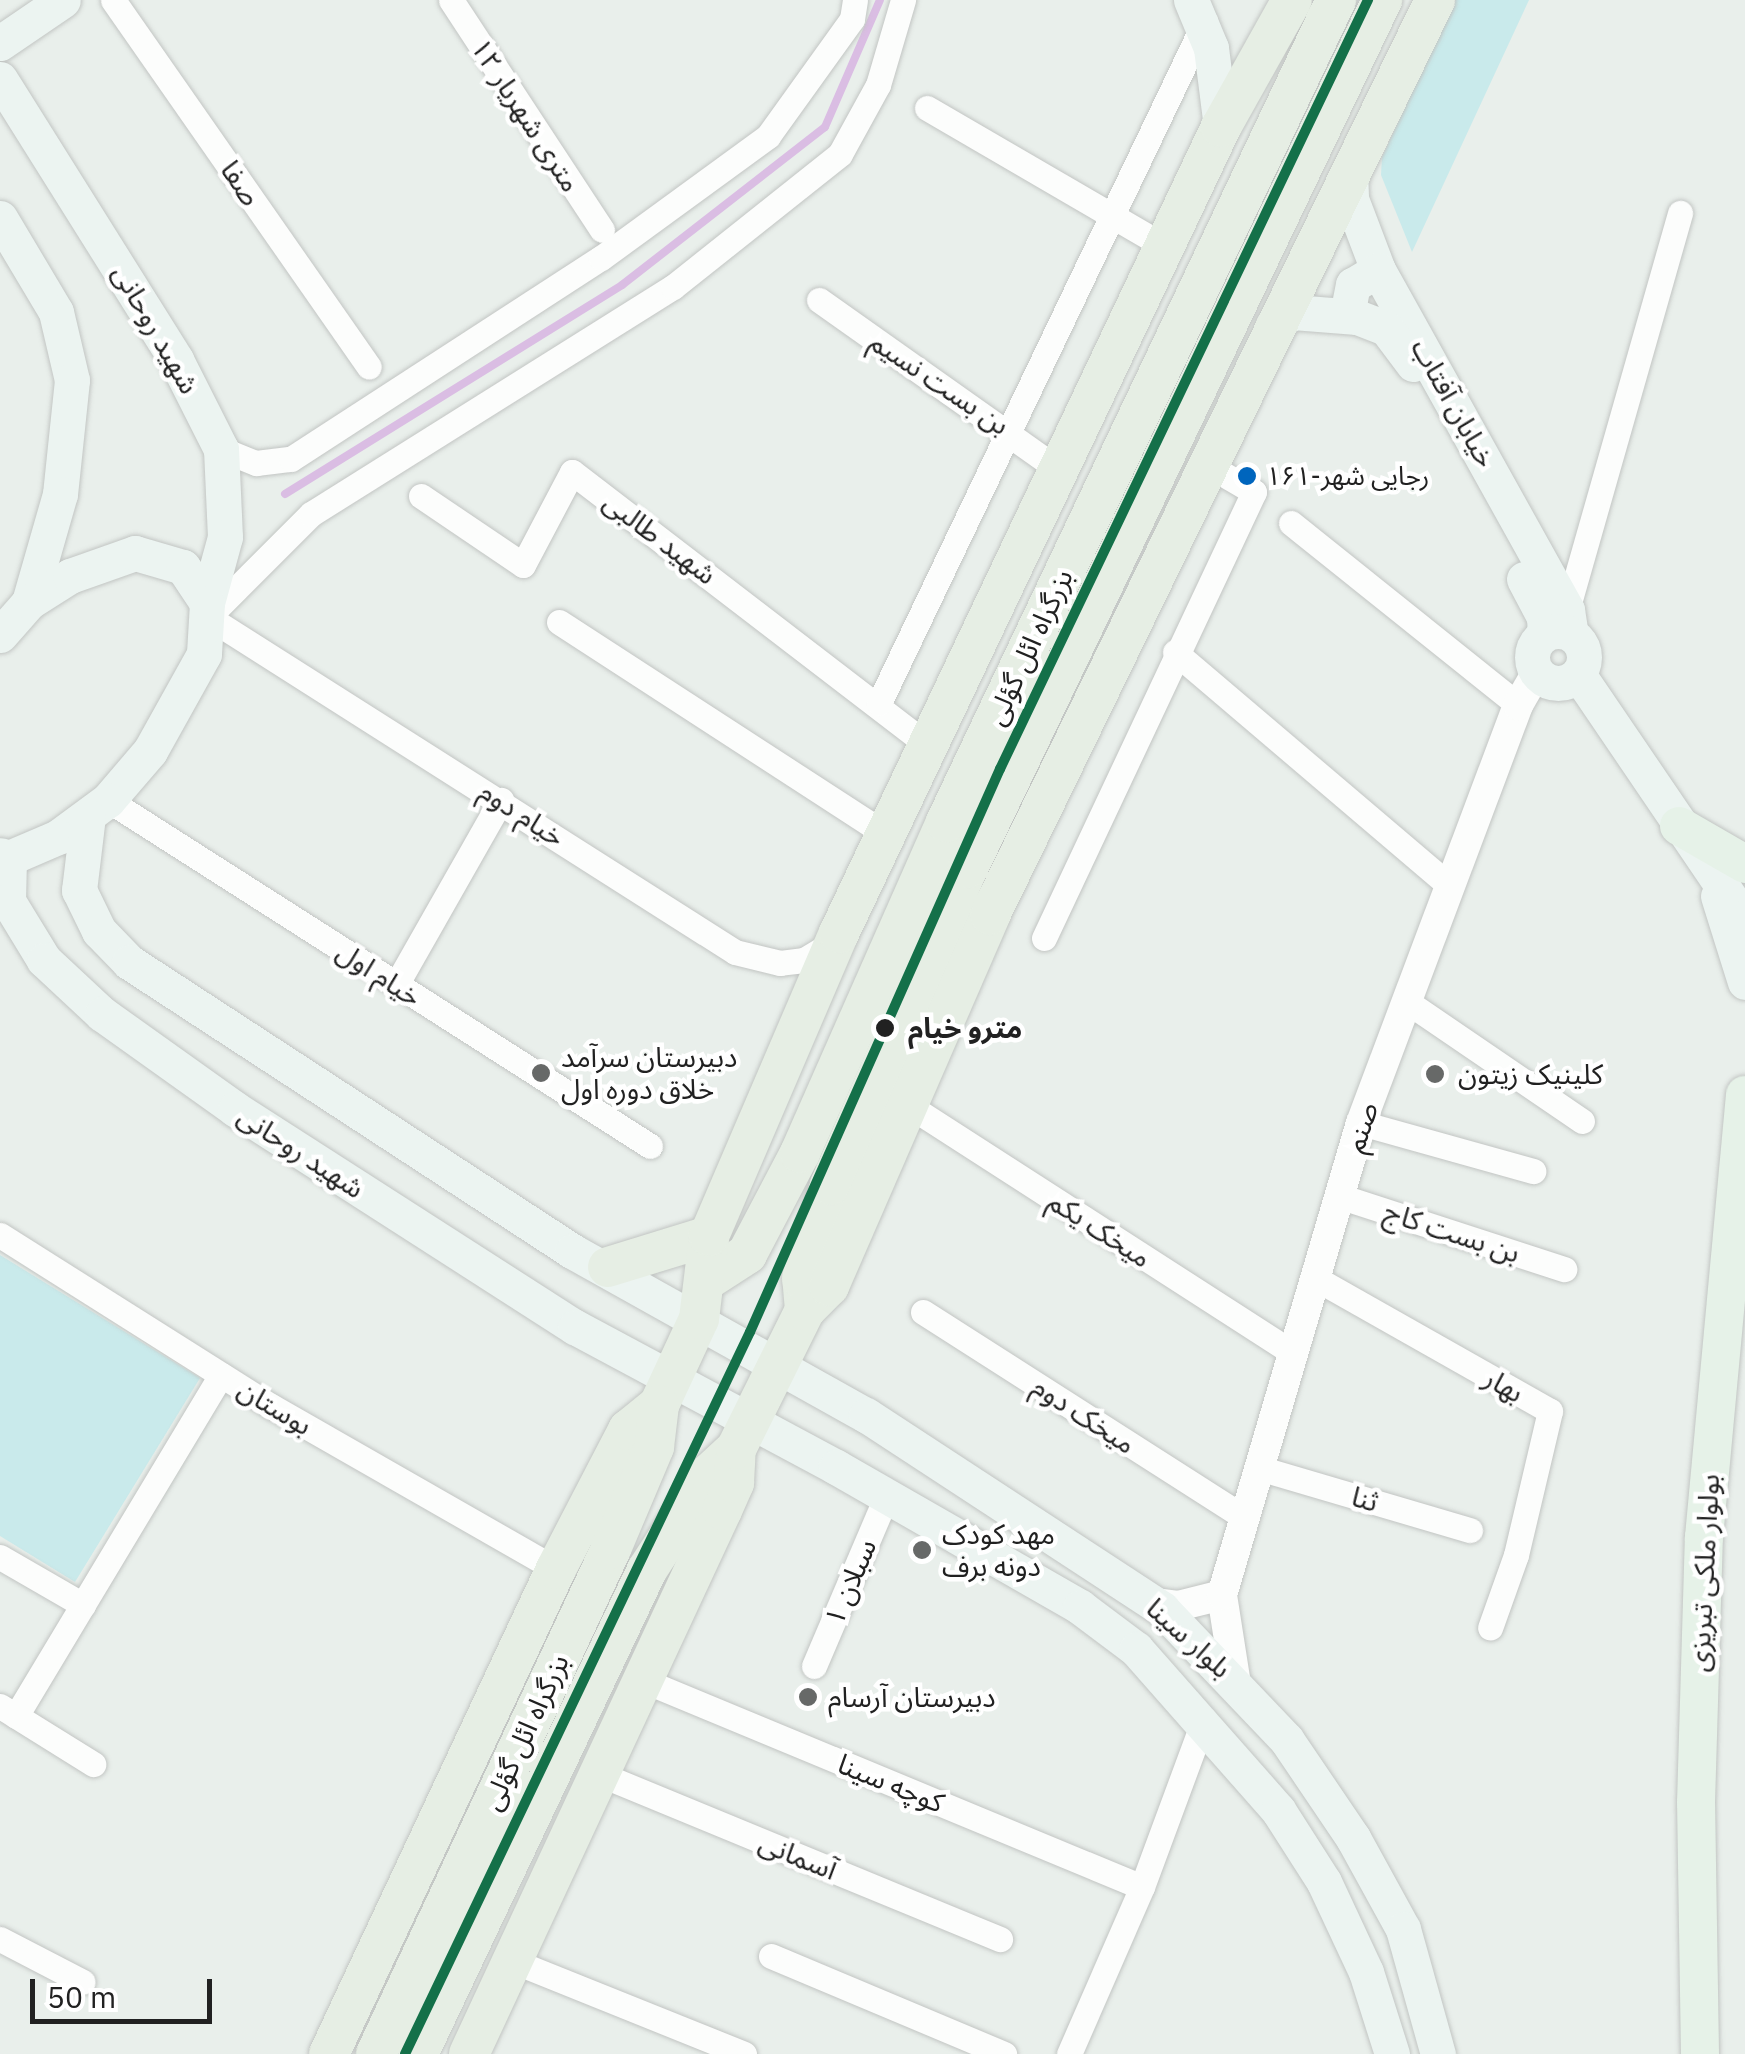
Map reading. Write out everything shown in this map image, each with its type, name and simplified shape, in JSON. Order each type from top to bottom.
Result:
[{"type":"highway","points":[[329,2054],[556,1569],[628,1430],[665,1392],[699,1319],[710,1236],[884,833],[1221,127],[1292,0]]},
{"type":"highway","name":"بزرگراه ائل گؤلی","points":[[707,1280],[747,1254],[800,1153],[946,822],[1336,0]]},
{"type":"highway","name":"بزرگراه ائل گؤلی","points":[[804,1310],[802,1278],[830,1185],[968,868],[1382,0]]},
{"type":"highway","points":[[469,2054],[734,1483],[744,1435],[804,1310],[829,1286],[990,915],[1274,324],[1435,0]]},
{"type":"highway","points":[[608,1268],[710,1236]]},
{"type":"highway","name":"بزرگراه ائل گؤلی","points":[[376,2054],[611,1549],[654,1447],[665,1392]]},
{"type":"highway","name":"بزرگراه ائل گؤلی","points":[[418,2054],[648,1570],[710,1474],[744,1435]]},
{"type":"highway","points":[[611,1549],[636,1549],[648,1570]]},
{"type":"main road","points":[[0,44],[62,0]]},
{"type":"main road","points":[[1198,10],[1221,127]]},
{"type":"main road","name":"شهید روحانی","points":[[0,79],[166,343],[221,449],[225,536],[192,683],[150,751],[98,808]]},
{"type":"main road","name":"خیابان آفتاب","points":[[1350,169],[1351,200],[1378,270],[1561,626]]},
{"type":"main road","points":[[0,218],[56,312],[72,380],[60,494],[28,602]]},
{"type":"main road","points":[[1348,316],[1353,285],[1378,270]]},
{"type":"main road","points":[[1274,324],[1293,312],[1348,316],[1386,328],[1404,347],[1544,617],[1561,626],[1584,653],[1578,674],[1745,920]]},
{"type":"main road","points":[[0,635],[28,602],[70,576],[135,553],[182,567],[208,610]]},
{"type":"main road","points":[[1561,626],[1533,647],[1537,672],[1556,683],[1578,674]]},
{"type":"main road","points":[[4,856],[98,808]]},
{"type":"main road","points":[[98,808],[78,890],[99,931],[129,962],[608,1268],[699,1319]]},
{"type":"main road","points":[[1679,826],[1745,864]]},
{"type":"main road","name":"شهید روحانی","points":[[4,856],[8,902],[44,960],[102,1014],[234,1109],[575,1328],[665,1392],[744,1435]]},
{"type":"main road","points":[[1707,868],[1745,982]]},
{"type":"main road","points":[[0,937],[44,960]]},
{"type":"main road","name":"بولوار ملکی تبریزی","points":[[1700,2054],[1696,1803],[1704,1536],[1745,1094]]},
{"type":"main road","name":"بلوار سینا","points":[[699,1319],[779,1363],[1154,1603],[1235,1678],[1286,1739],[1403,1929],[1438,2054]]},
{"type":"main road","name":"بلوار سینا","points":[[744,1435],[886,1497],[1080,1607],[1136,1649],[1204,1719],[1278,1810],[1324,1882],[1366,1972],[1392,2054]]},
{"type":"street","name":"صفا","points":[[113,0],[369,367]]},
{"type":"street","name":"۱۲ متری شهریار","points":[[450,0],[602,230]]},
{"type":"street","points":[[221,449],[256,462],[291,459],[601,258],[768,136],[852,19],[855,0]]},
{"type":"street","points":[[208,610],[311,514],[673,287],[840,154],[878,85],[902,0]]},
{"type":"street","points":[[879,703],[1112,214],[1198,10]]},
{"type":"street","points":[[927,108],[1164,246]]},
{"type":"street","points":[[1561,626],[1680,213]]},
{"type":"street","name":"بن بست نسیم","points":[[819,300],[1009,430],[1058,470]]},
{"type":"street","points":[[1044,938],[1175,652],[1254,492],[1206,464]]},
{"type":"street","name":"شهید طالبی","points":[[420,496],[523,564],[572,472],[879,703],[928,745]]},
{"type":"street","points":[[1291,523],[1518,705]]},
{"type":"street","name":"خیام دوم","points":[[208,610],[756,960],[804,960],[831,946],[839,933]]},
{"type":"street","points":[[559,622],[884,833]]},
{"type":"street","points":[[1175,652],[1448,884]]},
{"type":"street","name":"صنم","points":[[1222,1595],[1360,1123],[1518,705],[1537,672]]},
{"type":"street","points":[[396,985],[501,800]]},
{"type":"street","name":"خیام اول","points":[[98,808],[396,985],[650,1146]]},
{"type":"street","points":[[1406,1000],[1582,1121]]},
{"type":"street","name":"میخک یکم","points":[[908,1106],[1293,1353]]},
{"type":"street","points":[[1360,1123],[1533,1171]]},
{"type":"street","name":"بن بست کاج","points":[[1339,1196],[1564,1268]]},
{"type":"street","name":"بوستان","points":[[0,1235],[221,1374],[556,1569]]},
{"type":"street","name":"بهار","points":[[1315,1278],[1550,1411],[1516,1555],[1490,1628]]},
{"type":"street","name":"میخک دوم","points":[[924,1312],[1244,1518]]},
{"type":"street","points":[[92,1764],[8,1711],[83,1605],[221,1374]]},
{"type":"street","name":"ثنا","points":[[1259,1468],[1470,1530]]},
{"type":"street","name":"سبلان ۱","points":[[814,1666],[886,1497]]},
{"type":"street","points":[[0,1557],[83,1605]]},
{"type":"street","points":[[1154,1603],[1178,1606],[1222,1595],[1235,1678]]},
{"type":"street","name":"کوچه سینا","points":[[640,1679],[1142,1886]]},
{"type":"street","points":[[1069,2054],[1142,1886],[1204,1719]]},
{"type":"street","name":"آسمانی","points":[[598,1773],[1000,1939]]},
{"type":"street","points":[[0,1939],[83,1982]]},
{"type":"street","points":[[771,1956],[1004,2054]]},
{"type":"street","points":[[513,1961],[744,2054]]},
{"type":"shaded area","points":[[1455,0],[1529,0],[1412,252],[1381,175],[1382,157]]},
{"type":"shaded area","points":[[0,1255],[200,1378],[75,1582],[0,1536]]},
{"type":"waterway","points":[[285,494],[622,285],[825,127],[880,0]]},
{"type":"transit line","points":[[405,2054],[750,1332],[1000,769],[1368,0]]},
{"type":"place","name":"۱۶۱-رجایی شهر","points":[[1247,476]]},
{"type":"place","name":"مترو خیام","points":[[885,1028]]},
{"type":"place","name":"دبیرستان سرآمد خلاق دوره اول","points":[[541,1073]]},
{"type":"place","name":"کلینیک زیتون","points":[[1435,1074]]},
{"type":"place","name":"مهد کودک دونه برف","points":[[922,1550]]},
{"type":"place","name":"دبیرستان آرسام","points":[[808,1697]]}]
